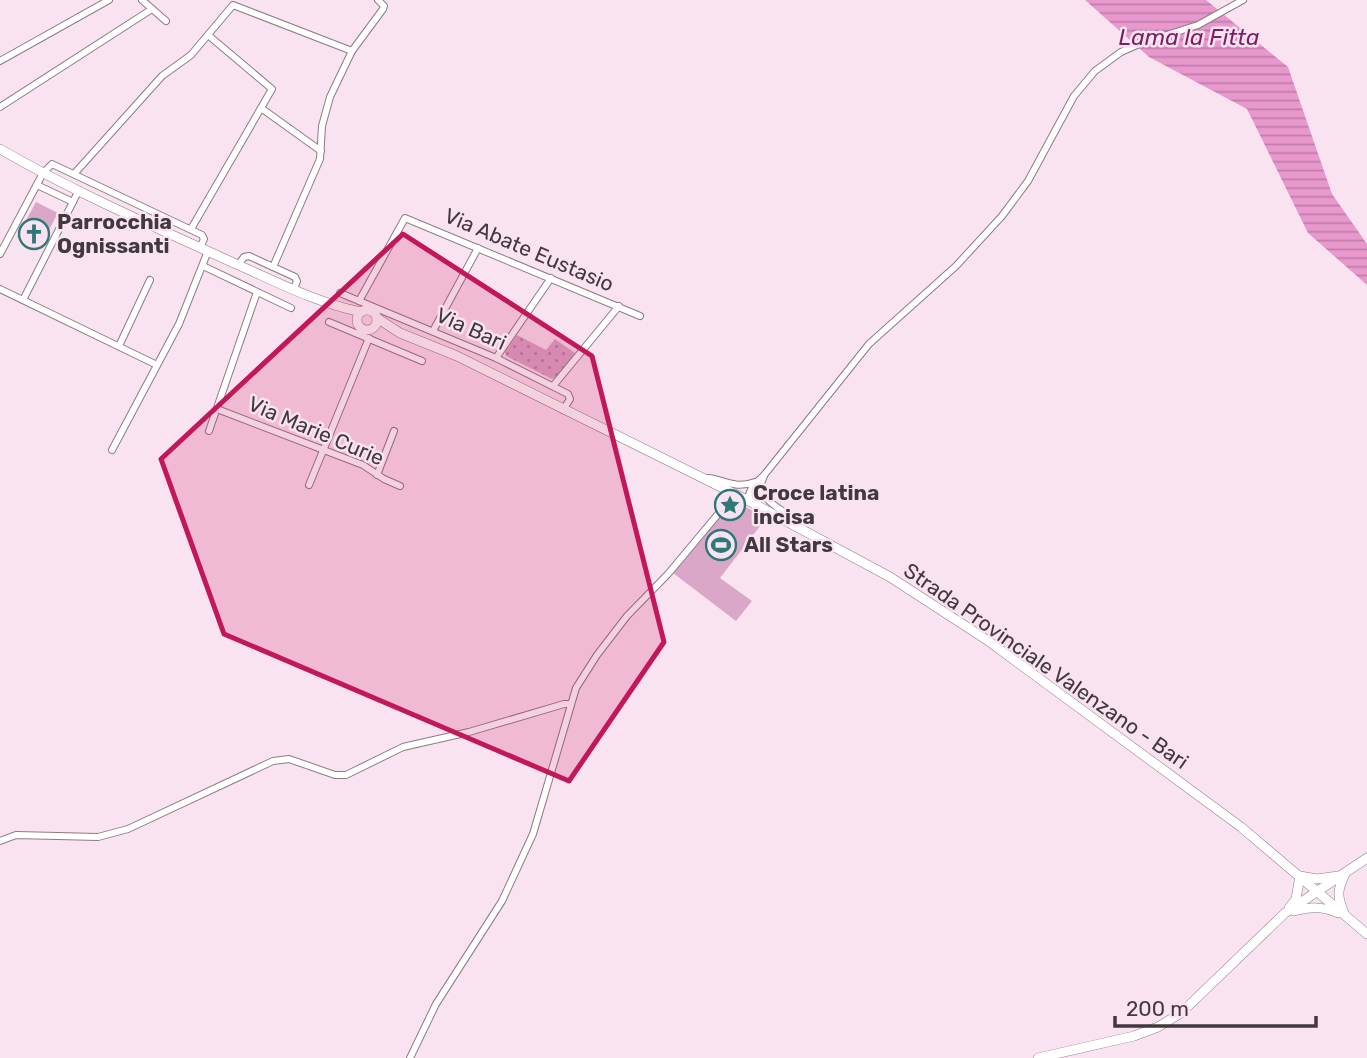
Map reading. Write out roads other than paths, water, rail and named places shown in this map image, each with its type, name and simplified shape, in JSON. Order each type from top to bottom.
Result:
[{"type":"main road","name":"Via Bari","points":[[0,149],[43,173],[204,250],[334,306],[370,312],[400,333],[457,356],[628,442]]},
{"type":"main road","name":"Via Bari","points":[[334,306],[365,331],[400,333]]},
{"type":"main road","points":[[370,312],[377,324],[365,331],[357,317],[370,312]]},
{"type":"main road","name":"Strada Provinciale Valenzano - Bari","points":[[628,442],[747,500],[890,577],[987,640],[1241,827],[1367,934]]},
{"type":"main road","points":[[1284,913],[1367,858]]},
{"type":"main road","points":[[1038,1058],[1134,1037],[1158,1027],[1181,1013],[1284,913],[1296,899],[1300,876],[1330,878],[1346,873]]},
{"type":"main road","points":[[1346,873],[1338,888],[1338,899],[1346,917]]},
{"type":"main road","points":[[1284,913],[1310,907],[1327,908],[1346,917]]},
{"type":"street","points":[[0,61],[109,0]]},
{"type":"street","points":[[142,0],[166,21]]},
{"type":"street","points":[[273,267],[318,165],[321,126],[327,104],[352,51],[383,9],[384,6],[378,0]]},
{"type":"street","points":[[747,500],[750,490],[759,484],[869,344],[975,247],[1002,216],[1028,181],[1074,96],[1095,71],[1121,52],[1198,25],[1243,0]]},
{"type":"street","points":[[74,174],[162,76],[188,57],[233,5],[352,51]]},
{"type":"street","points":[[0,107],[152,9]]},
{"type":"street","points":[[112,450],[179,324],[203,266],[203,236],[191,229],[272,89],[208,34]]},
{"type":"street","points":[[261,108],[321,150]]},
{"type":"street","name":"Via Bari","points":[[43,173],[52,164],[191,229]]},
{"type":"street","points":[[0,254],[43,173]]},
{"type":"street","points":[[37,185],[73,202]]},
{"type":"street","points":[[23,300],[79,190]]},
{"type":"street","name":"Via Abate Eustasio","points":[[359,301],[405,218],[640,316]]},
{"type":"street","points":[[433,331],[478,248]]},
{"type":"street","name":"Via Bari","points":[[242,266],[247,256],[273,267],[296,278],[294,289]]},
{"type":"street","points":[[203,266],[291,308]]},
{"type":"street","points":[[238,282],[242,266]]},
{"type":"street","points":[[496,358],[551,278]]},
{"type":"street","points":[[209,431],[260,293],[270,279]]},
{"type":"street","points":[[119,346],[150,280]]},
{"type":"street","points":[[0,289],[157,365]]},
{"type":"street","name":"Via Bari","points":[[340,293],[359,301],[370,312],[433,331],[553,386]]},
{"type":"street","points":[[563,410],[570,395],[553,386],[619,306]]},
{"type":"street","name":"Via Bari","points":[[328,322],[365,331],[422,361]]},
{"type":"street","points":[[309,485],[365,331]]},
{"type":"street","points":[[527,392],[534,377]]},
{"type":"street","name":"Via Marie Curie","points":[[217,409],[365,467],[400,486]]},
{"type":"street","points":[[377,475],[394,431]]},
{"type":"street","points":[[697,477],[715,479],[733,486],[759,484]]},
{"type":"street","points":[[759,484],[767,501],[794,517],[804,530]]},
{"type":"street","points":[[410,1058],[442,995],[502,901],[533,834],[576,688],[626,616],[668,575],[734,495]]},
{"type":"street","points":[[0,841],[16,835],[98,837],[128,829],[163,814],[273,761],[289,759],[335,775],[346,775],[421,741],[469,732],[571,704]]},
{"type":"water","name":"Lama la Fitta","points":[[1085,0],[1206,0],[1288,67],[1332,194],[1367,244],[1367,285],[1308,233],[1247,109],[1149,57]]},
{"type":"place","name":"Parrocchia Ognissanti","points":[[34,234]]},
{"type":"place","name":"Croce latina incisa","points":[[730,505]]},
{"type":"place","name":"All Stars","points":[[721,545]]}]
